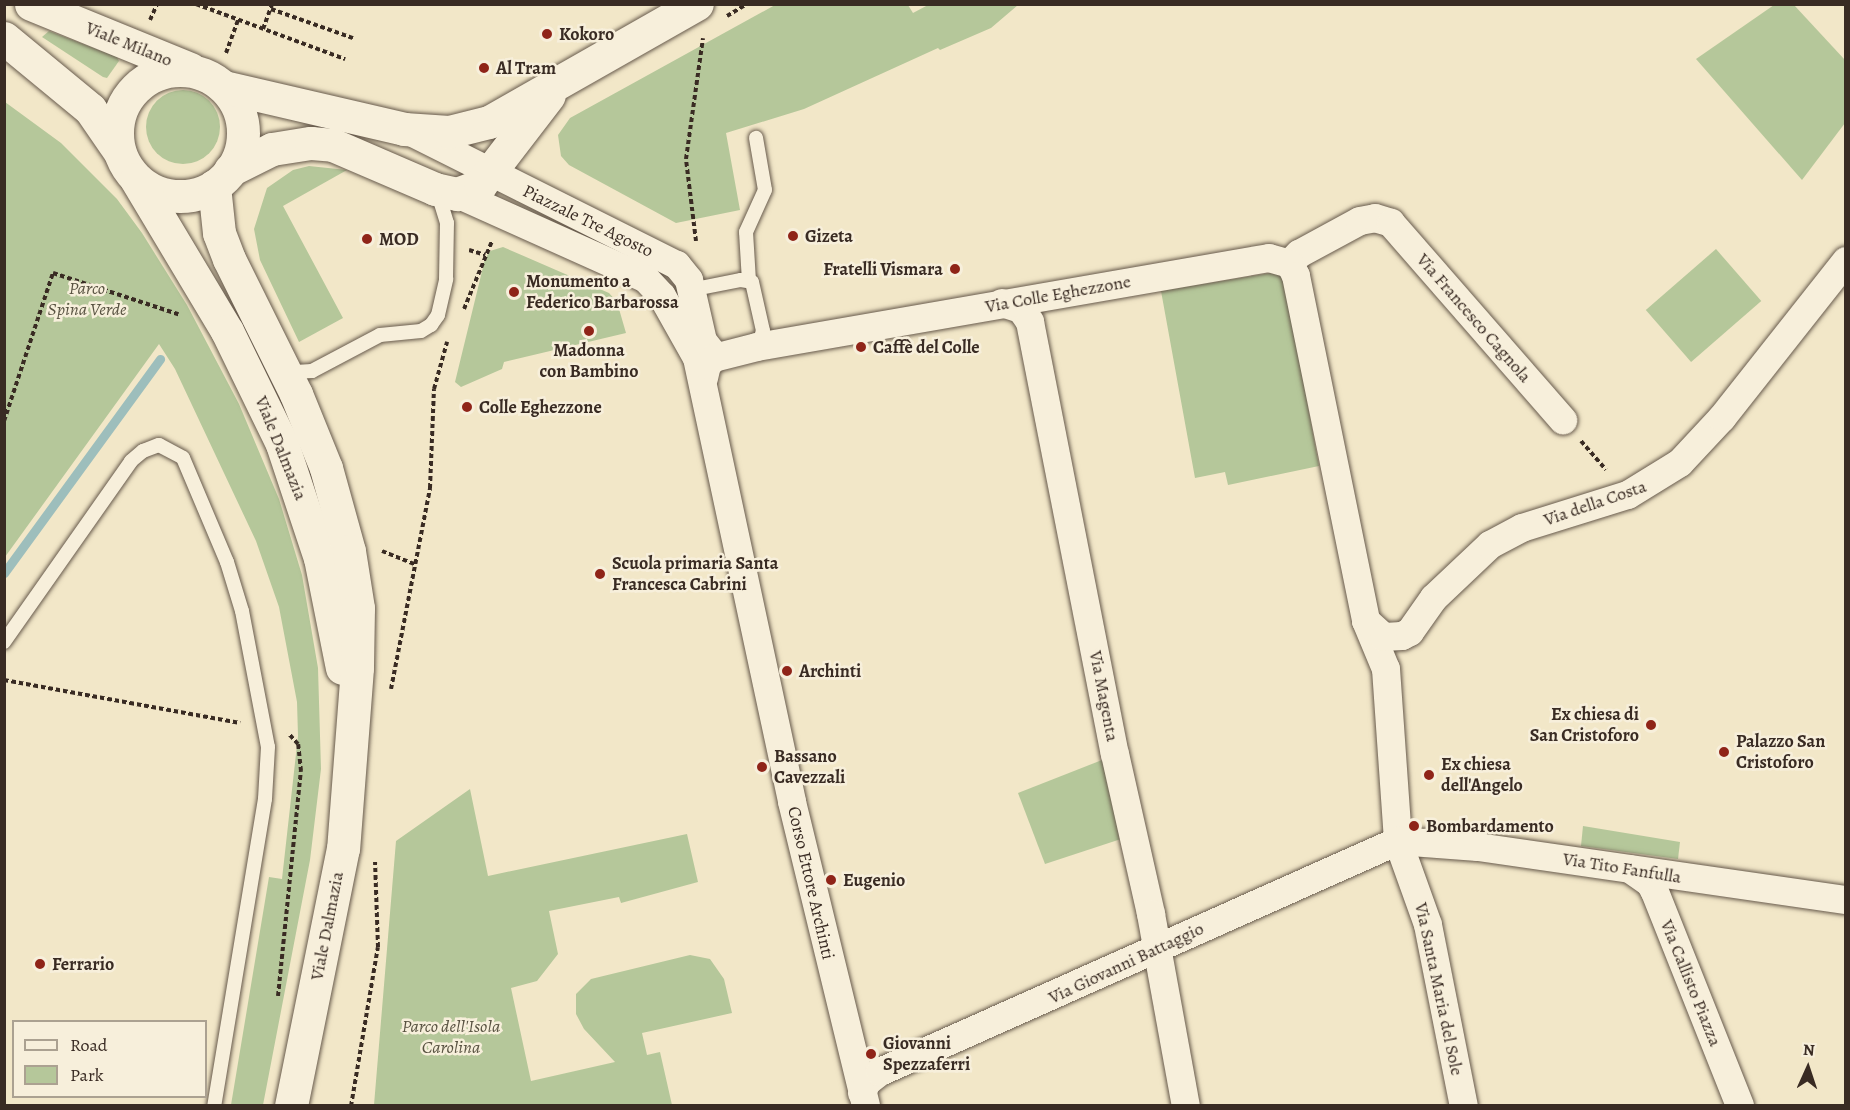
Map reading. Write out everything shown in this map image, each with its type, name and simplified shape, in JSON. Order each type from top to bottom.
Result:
[{"type":"street","name":"Viale Milano","points":[[31,4],[195,71]]},
{"type":"street","points":[[119,151],[118,118],[134,89],[162,72],[195,71],[224,87],[404,129],[438,132],[469,128],[489,122],[571,77],[701,16]]},
{"type":"street","points":[[4,38],[90,109],[136,179],[166,195],[183,196],[222,178],[272,148],[300,144],[333,145],[446,192],[480,185],[543,100],[571,77]]},
{"type":"street","points":[[222,178],[242,146],[244,130],[241,114],[224,87]]},
{"type":"street","points":[[528,121],[519,143],[519,166],[522,178],[537,194]]},
{"type":"street","name":"Piazzale Tre Agosto","points":[[404,129],[677,265],[699,288],[707,349],[721,355]]},
{"type":"street","name":"Viale Dalmazia","points":[[222,178],[219,233],[229,259],[282,363],[326,468],[355,582],[357,668],[343,848],[291,1106]]},
{"type":"street","name":"Viale Dalmazia","points":[[136,179],[227,331],[298,485],[330,598],[350,745]]},
{"type":"street","name":"Piazzale Tre Agosto","points":[[446,192],[523,222],[646,279],[662,296],[704,378]]},
{"type":"street","name":"Via Francesco Cagnola","points":[[1290,263],[1299,254],[1360,221],[1382,219],[1396,228],[1563,420]]},
{"type":"street","name":"Via Colle Eghezzone","points":[[721,355],[1002,303],[1269,258],[1290,263]]},
{"type":"street","name":"Via della Costa","points":[[1366,621],[1384,638],[1402,636],[1447,584],[1490,545],[1522,528],[1628,495],[1680,463],[1722,418],[1845,261]]},
{"type":"street","name":"Via Santa Maria del Sole","points":[[1290,263],[1296,276],[1366,621],[1388,681],[1398,841],[1428,925],[1464,1106]]},
{"type":"street","name":"Via Magenta","points":[[1002,303],[1021,309],[1030,322],[1157,949],[1186,1106]]},
{"type":"street","points":[[704,378],[707,365],[721,355]]},
{"type":"street","name":"Corso Ettore Archinti","points":[[704,378],[792,802],[864,1099]]},
{"type":"street","name":"Via Giovanni Battaggio","points":[[864,1099],[867,1082],[880,1072],[1398,841]]},
{"type":"street","name":"Via Tito Fanfulla","points":[[1398,841],[1478,847],[1845,900]]},
{"type":"street","name":"Via Callisto Piazza","points":[[1630,869],[1650,883],[1655,892],[1740,1106]]},
{"type":"lane","points":[[756,138],[765,190],[746,232],[749,281],[754,287],[763,331],[757,347]]},
{"type":"lane","points":[[282,363],[295,372],[312,371],[380,335],[421,331],[431,326],[438,315],[446,279],[446,192]]},
{"type":"lane","points":[[646,279],[670,291],[749,281]]},
{"type":"lane","points":[[4,642],[131,461],[143,451],[159,445],[183,459],[193,474],[227,562],[265,728],[266,790],[214,1106]]},
{"type":"path","points":[[196,4],[345,59]]},
{"type":"path","points":[[263,29],[271,7],[353,38]]},
{"type":"path","points":[[699,288],[686,159],[701,16]]},
{"type":"path","points":[[226,53],[238,20]]},
{"type":"path","points":[[461,314],[493,241],[515,240],[523,222]]},
{"type":"path","points":[[4,421],[53,273],[189,318]]},
{"type":"path","points":[[388,702],[430,488],[435,380],[450,335]]},
{"type":"path","points":[[1563,420],[1628,495]]},
{"type":"path","points":[[4,680],[265,728],[294,737],[301,753],[275,1018],[307,1026]]},
{"type":"path","points":[[351,1106],[378,947],[375,853]]},
{"type":"green space","points":[[775,5],[908,5],[913,13],[928,5],[1018,5],[991,28],[940,50],[938,48],[804,109],[726,133],[740,210],[676,223],[569,165],[561,156],[558,135],[570,118]]},
{"type":"green space","points":[[1774,5],[1794,5],[1845,60],[1845,123],[1802,180],[1696,59]]},
{"type":"green space","points":[[49,31],[117,57],[119,61],[107,78],[103,77],[42,37]]},
{"type":"green space","points":[[183,90],[197,93],[209,101],[217,113],[220,127],[217,141],[209,153],[197,161],[183,164],[169,161],[157,153],[149,141],[146,127],[149,113],[157,101],[169,93]]},
{"type":"green space","name":"Parco Spina Verde","points":[[5,102],[61,143],[117,199],[142,233],[187,305],[239,404],[279,499],[302,575],[318,668],[321,769],[310,860],[263,1105],[231,1105],[269,877],[282,879],[298,736],[297,702],[279,607],[256,541],[175,369],[159,344],[5,557]]},
{"type":"green space","points":[[309,166],[347,170],[283,206],[343,318],[299,342],[260,260],[254,229],[267,188],[293,170]]},
{"type":"green space","points":[[503,247],[609,293],[617,302],[626,333],[504,362],[502,369],[461,387],[455,382],[485,259],[490,251]]},
{"type":"green space","points":[[1716,249],[1761,301],[1691,362],[1646,310]]},
{"type":"green space","points":[[1283,271],[1319,466],[1228,485],[1225,472],[1195,478],[1161,291]]},
{"type":"green space","points":[[1102,760],[1121,839],[1045,864],[1018,793]]},
{"type":"green space","name":"Parco dell'Isola Carolina","points":[[470,789],[488,876],[687,834],[698,882],[621,903],[619,897],[549,911],[558,954],[537,981],[511,988],[531,1081],[615,1062],[584,1029],[576,1014],[576,994],[591,979],[690,955],[710,959],[724,979],[732,1013],[642,1033],[647,1055],[660,1052],[672,1105],[374,1105],[396,841]]},
{"type":"green space","points":[[1583,826],[1680,842],[1678,859],[1581,846]]},
{"type":"waterway","points":[[4,573],[160,359]]},
{"type":"place","name":"Kokoro","points":[[547,34]]},
{"type":"place","name":"Al Tram","points":[[484,68]]},
{"type":"place","name":"Gizeta","points":[[793,236]]},
{"type":"place","name":"MOD","points":[[367,239]]},
{"type":"place","name":"Fratelli Vismara","points":[[955,269]]},
{"type":"place","name":"Monumento a Federico Barbarossa","points":[[514,292]]},
{"type":"place","name":"Madonna con Bambino","points":[[589,331]]},
{"type":"place","name":"Caffè del Colle","points":[[861,347]]},
{"type":"place","name":"Colle Eghezzone","points":[[467,407]]},
{"type":"place","name":"Scuola primaria Santa Francesca Cabrini","points":[[600,574]]},
{"type":"place","name":"Archinti","points":[[787,671]]},
{"type":"place","name":"Ex chiesa di San Cristoforo","points":[[1651,725]]},
{"type":"place","name":"Palazzo San Cristoforo","points":[[1724,752]]},
{"type":"place","name":"Bassano Cavezzali","points":[[762,767]]},
{"type":"place","name":"Ex chiesa dell'Angelo","points":[[1429,775]]},
{"type":"place","name":"Bombardamento","points":[[1414,826]]},
{"type":"place","name":"Eugenio","points":[[831,880]]},
{"type":"place","name":"Ferrario","points":[[40,964]]},
{"type":"place","name":"Giovanni Spezzaferri","points":[[871,1054]]}]
